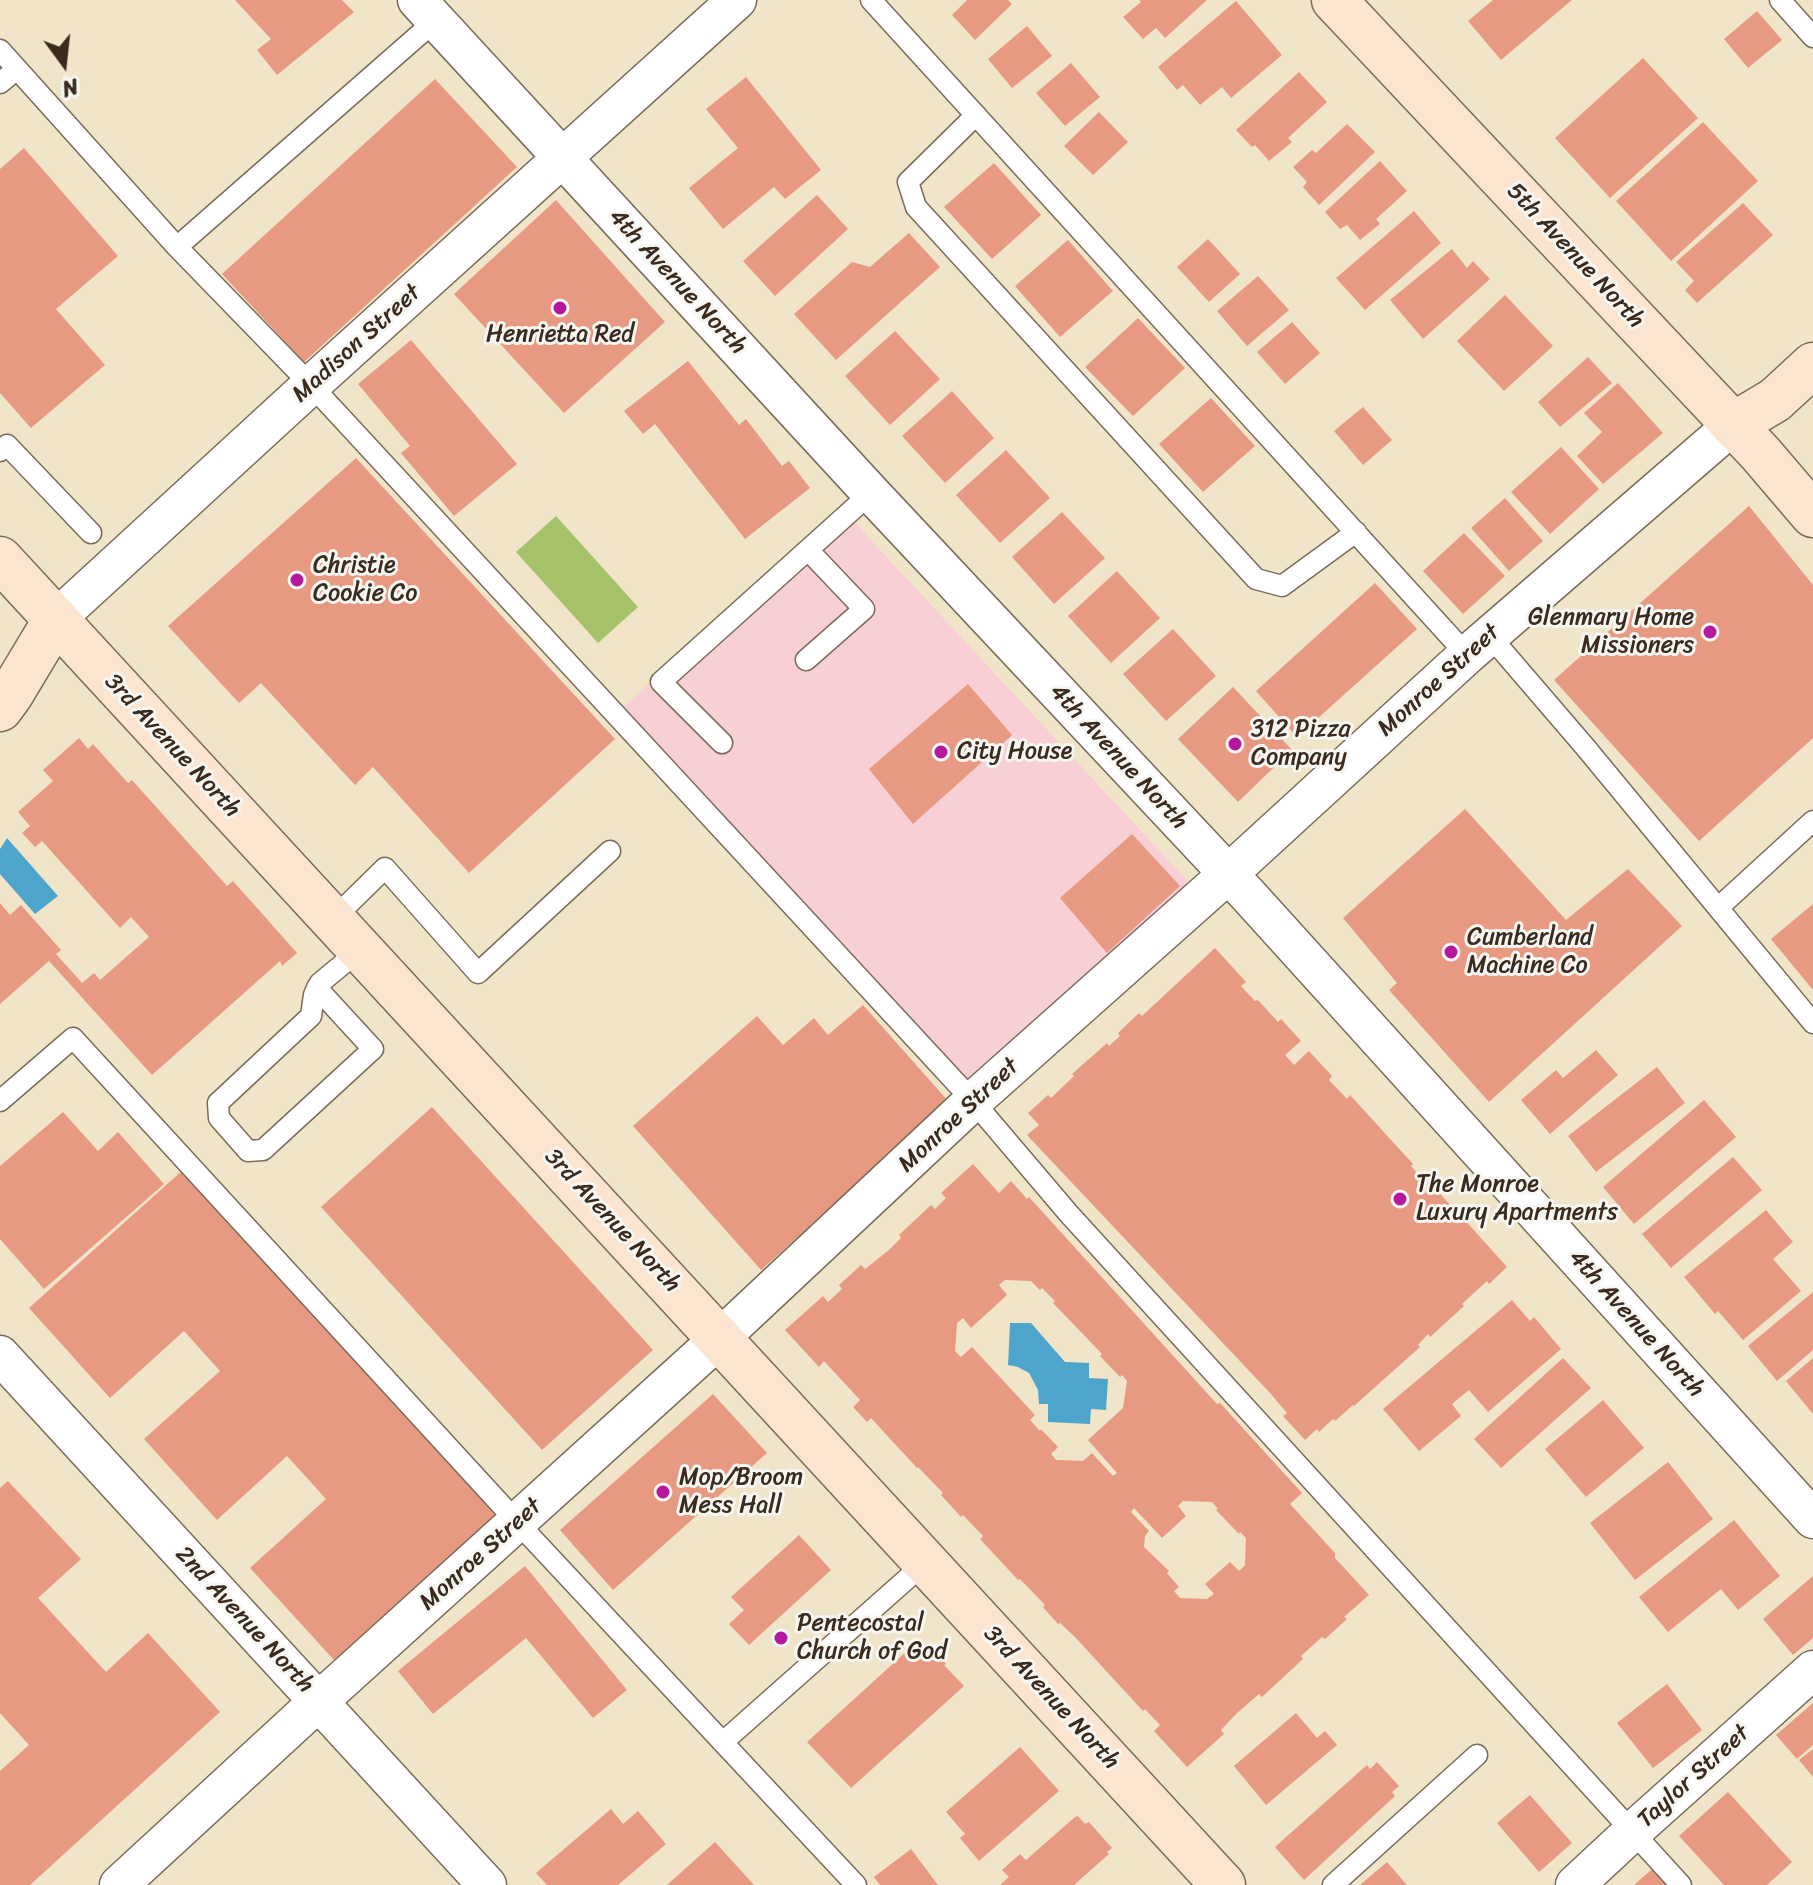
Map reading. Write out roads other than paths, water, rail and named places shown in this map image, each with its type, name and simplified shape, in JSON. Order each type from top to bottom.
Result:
[{"type":"street","name":"Madison Street","points":[[0,709],[56,619],[737,0]]},
{"type":"street","name":"5th Avenue North","points":[[1334,0],[1761,454],[1813,515]]},
{"type":"street","name":"4th Avenue North","points":[[426,10],[871,493],[1228,874],[1813,1519]]},
{"type":"street","name":"Monroe Street","points":[[119,1885],[720,1338],[973,1101],[1228,874],[1478,645],[1733,425],[1775,400],[1813,365]]},
{"type":"street","name":"3rd Avenue North","points":[[0,559],[1223,1885]]},
{"type":"street","name":"2nd Avenue North","points":[[0,1355],[487,1885]]},
{"type":"street","name":"Taylor Street","points":[[1575,1885],[1813,1670]]},
{"type":"lane","points":[[871,0],[1356,532],[1478,645],[1719,907],[1813,1023]]},
{"type":"lane","points":[[1780,0],[1813,37]]},
{"type":"lane","points":[[177,247],[426,10]]},
{"type":"lane","points":[[0,50],[177,247],[311,385],[973,1101],[1069,1214],[1681,1885]]},
{"type":"lane","points":[[0,83],[17,69]]},
{"type":"lane","points":[[976,115],[908,182],[916,207],[1256,579],[1282,586],[1356,532]]},
{"type":"lane","points":[[0,451],[7,445],[91,533]]},
{"type":"lane","points":[[722,743],[661,682],[871,493]]},
{"type":"lane","points":[[806,660],[864,609],[808,550]]},
{"type":"lane","points":[[1719,907],[1813,821]]},
{"type":"lane","points":[[317,988],[373,1049],[263,1150],[248,1151],[219,1118],[218,1103],[311,1016],[317,988],[385,868],[478,973],[610,851]]},
{"type":"lane","points":[[0,1101],[73,1038],[517,1522],[856,1885]]},
{"type":"lane","points":[[723,1742],[926,1562]]},
{"type":"lane","points":[[1333,1885],[1477,1755]]},
{"type":"water","points":[[7,838],[58,896],[35,914],[0,874],[0,849]]},
{"type":"water","points":[[1010,1323],[1031,1323],[1065,1362],[1089,1363],[1089,1378],[1108,1379],[1106,1410],[1091,1409],[1090,1424],[1048,1422],[1048,1404],[1039,1404],[1038,1390],[1029,1373],[1008,1365]]},
{"type":"place","name":"Henrietta Red","points":[[560,308]]},
{"type":"place","name":"Christie Cookie Co","points":[[297,580]]},
{"type":"place","name":"Glenmary Home Missioners","points":[[1710,632]]},
{"type":"place","name":"312 Pizza Company","points":[[1235,744]]},
{"type":"place","name":"City House","points":[[941,752]]},
{"type":"place","name":"Cumberland Machine Co","points":[[1451,952]]},
{"type":"place","name":"The Monroe Luxury Apartments","points":[[1400,1199]]},
{"type":"place","name":"Mop/Broom Mess Hall","points":[[663,1492]]},
{"type":"place","name":"Pentecostal Church of God","points":[[781,1638]]}]
